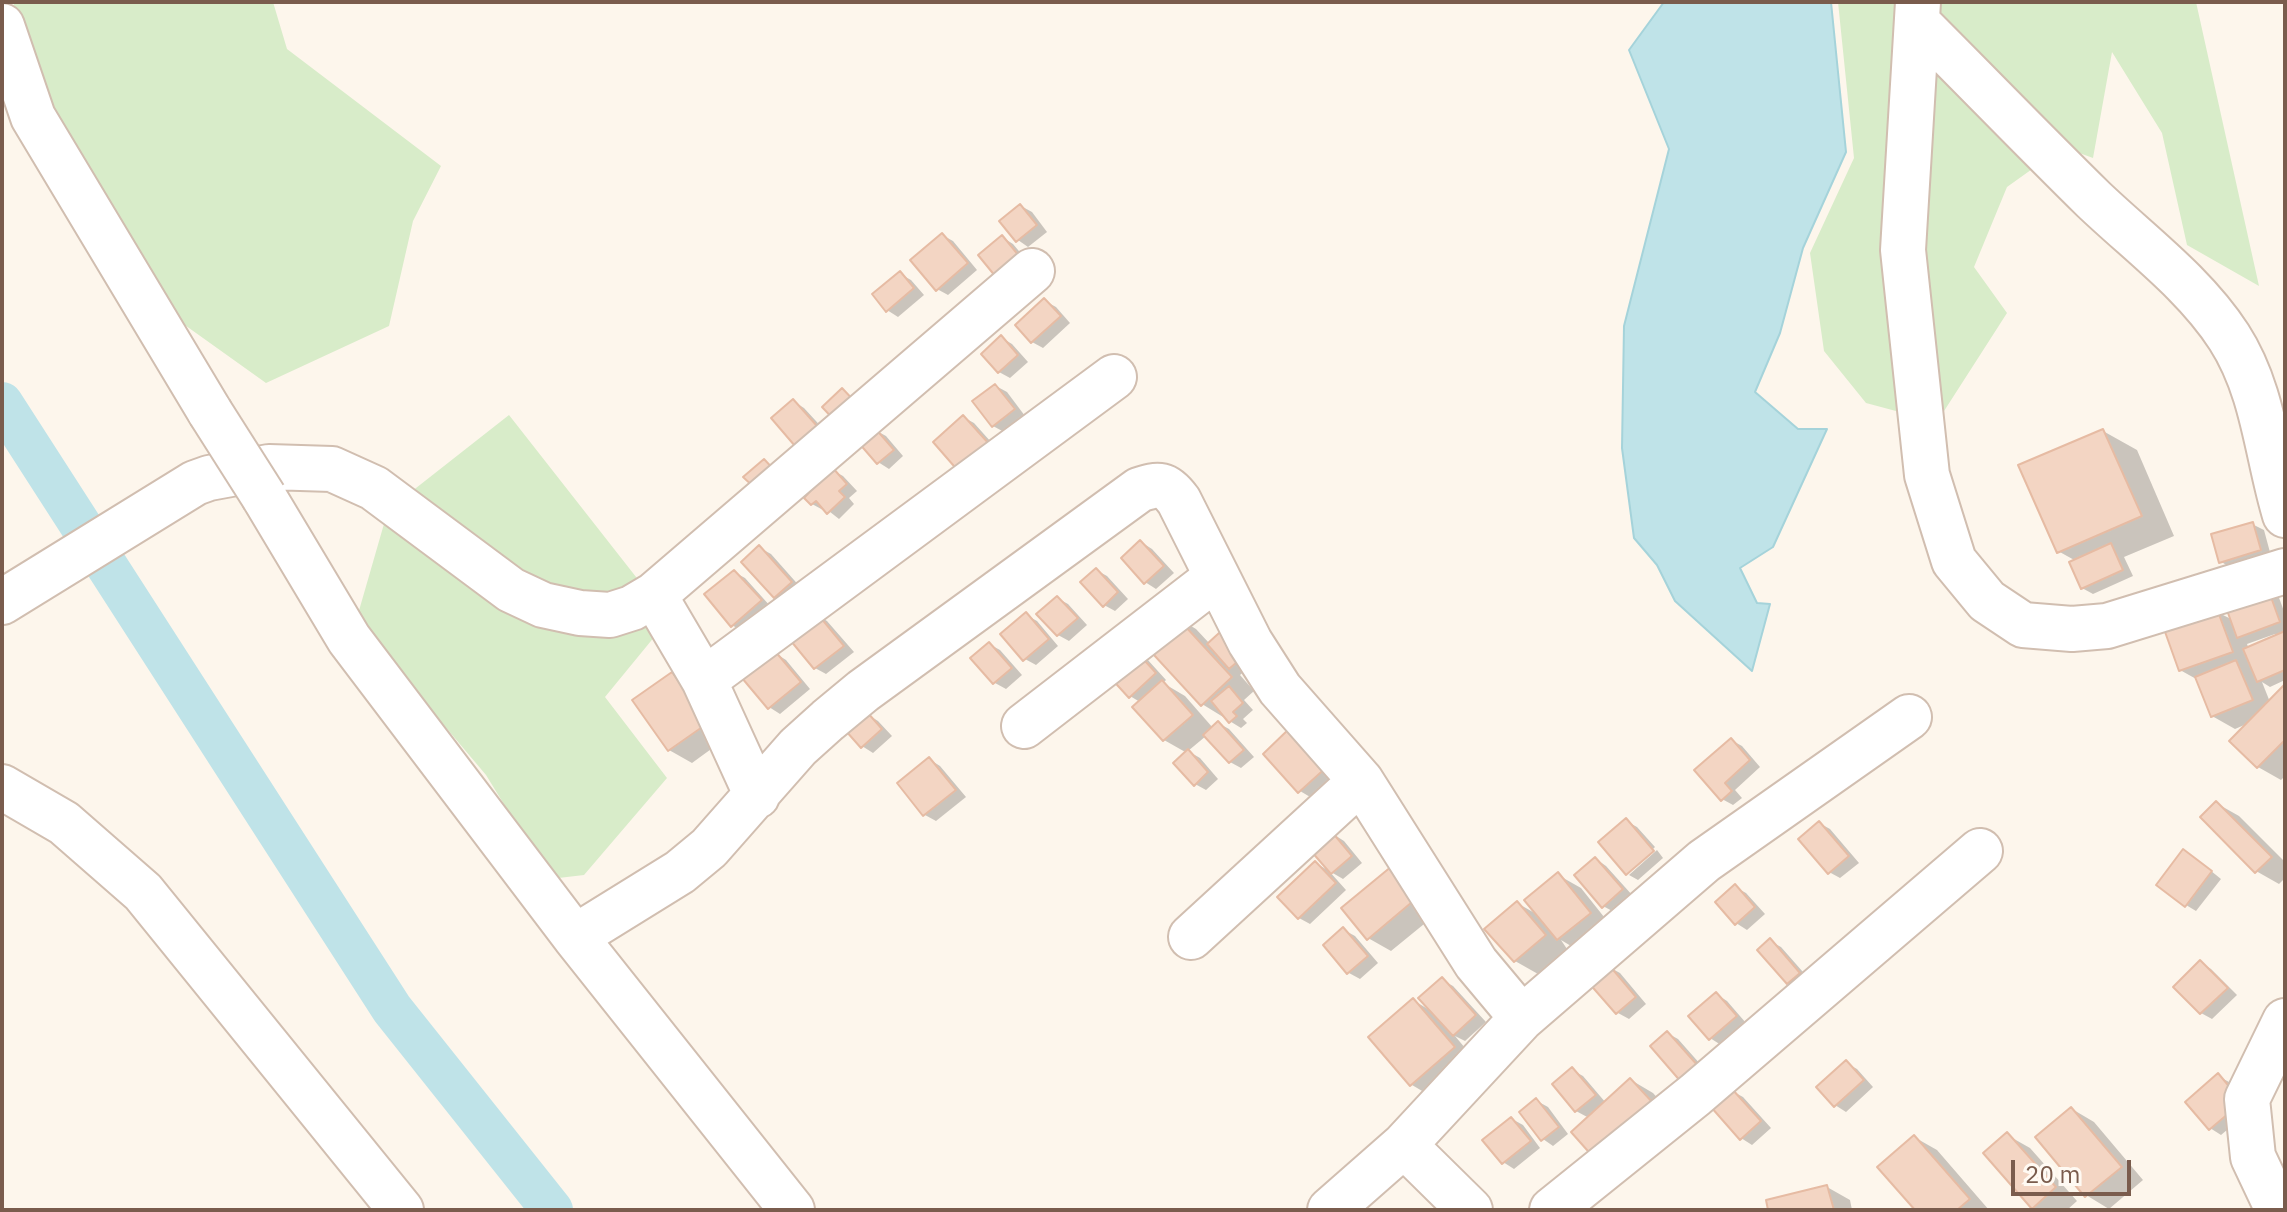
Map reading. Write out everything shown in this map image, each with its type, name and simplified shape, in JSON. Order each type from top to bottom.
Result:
[{"type":"street","points":[[1918,12],[2093,198],[2185,284],[2229,338],[2258,399],[2285,515]]},
{"type":"street","points":[[1918,12],[1903,250],[1927,475],[1954,561],[1987,601],[2023,625],[2072,629],[2107,626],[2285,571]]},
{"type":"street","points":[[2,26],[33,117],[349,639],[575,937],[792,1210]]},
{"type":"street","points":[[2,602],[195,483],[269,467],[332,469],[374,488],[511,590],[543,605],[580,613],[610,615],[632,608],[654,595],[1032,271]]},
{"type":"street","points":[[704,680],[1114,377]]},
{"type":"street","points":[[575,937],[680,872],[709,848],[798,747],[863,691],[1139,490],[1157,483],[1169,487],[1179,501],[1250,642],[1280,689],[1353,772],[1476,963],[1522,1018]]},
{"type":"street","points":[[1024,726],[1217,577]]},
{"type":"street","points":[[654,595],[704,680],[757,796]]},
{"type":"street","points":[[1330,1210],[1404,1145],[1522,1018],[1704,861],[1909,717]]},
{"type":"street","points":[[1247,849],[1353,772]]},
{"type":"street","points":[[1191,937],[1353,772]]},
{"type":"street","points":[[2,787],[64,823],[143,892],[401,1210]]},
{"type":"street","points":[[1552,1210],[1695,1095],[1980,851]]},
{"type":"street","points":[[2278,1210],[2253,1157],[2247,1099],[2284,1026]]},
{"type":"street","points":[[1404,1145],[1470,1210]]},
{"type":"green space","points":[[13,2],[273,2],[287,49],[441,166],[413,221],[389,326],[266,383],[161,308],[41,91]]},
{"type":"green space","points":[[1838,2],[2196,2],[2259,286],[2187,245],[2162,133],[2112,52],[2093,158],[2063,147],[2007,187],[1974,267],[2007,313],[1937,422],[1866,403],[1824,351],[1810,253],[1854,158]]},
{"type":"green space","points":[[509,415],[669,619],[605,697],[667,778],[584,875],[550,879],[486,775],[356,621],[388,510]]},
{"type":"water","points":[[1664,2],[1831,2],[1846,152],[1803,248],[1780,333],[1755,392],[1798,429],[1827,429],[1773,547],[1740,568],[1757,603],[1770,604],[1752,671],[1675,601],[1657,565],[1634,538],[1622,448],[1624,326],[1669,149],[1629,50]]},
{"type":"building","points":[[1020,204],[1037,225],[1016,242],[999,221]]},
{"type":"building","points":[[942,233],[968,263],[936,291],[910,260]]},
{"type":"building","points":[[1002,235],[1024,262],[1000,282],[978,255]]},
{"type":"building","points":[[900,271],[914,288],[886,312],[872,294]]},
{"type":"building","points":[[1044,298],[1061,316],[1031,343],[1015,325]]},
{"type":"building","points":[[1001,335],[1018,355],[998,373],[981,354]]},
{"type":"building","points":[[995,384],[1015,409],[992,427],[972,401]]},
{"type":"building","points":[[842,388],[857,404],[837,423],[822,407]]},
{"type":"building","points":[[793,399],[817,426],[795,446],[771,418]]},
{"type":"building","points":[[963,415],[990,445],[960,473],[933,442]]},
{"type":"building","points":[[875,428],[894,450],[877,464],[858,442]]},
{"type":"building","points":[[2103,429],[2142,516],[2057,553],[2018,465]]},
{"type":"building","points":[[764,459],[776,472],[756,489],[743,477]]},
{"type":"building","points":[[832,467],[847,484],[839,491],[845,497],[827,514],[816,501],[811,505],[804,498]]},
{"type":"building","points":[[2253,522],[2261,550],[2219,563],[2211,534]]},
{"type":"building","points":[[1140,540],[1164,566],[1144,584],[1121,558]]},
{"type":"building","points":[[2111,543],[2123,570],[2081,589],[2069,562]]},
{"type":"building","points":[[759,545],[792,582],[774,598],[741,562]]},
{"type":"building","points":[[1096,568],[1118,592],[1103,607],[1080,582]]},
{"type":"building","points":[[734,570],[762,600],[731,627],[704,594]]},
{"type":"building","points":[[2267,586],[2280,622],[2237,638],[2224,602]]},
{"type":"building","points":[[1057,596],[1078,618],[1057,636],[1036,614]]},
{"type":"building","points":[[2217,609],[2233,652],[2179,671],[2164,629]]},
{"type":"building","points":[[816,612],[844,646],[814,669],[786,635]]},
{"type":"building","points":[[1026,612],[1049,639],[1023,661],[1000,634]]},
{"type":"building","points":[[1173,613],[1232,677],[1201,706],[1142,642]]},
{"type":"building","points":[[1230,623],[1252,649],[1229,669],[1207,644]]},
{"type":"building","points":[[2285,631],[2285,670],[2257,682],[2243,649]]},
{"type":"building","points":[[989,642],[1012,668],[993,684],[970,658]]},
{"type":"building","points":[[1135,650],[1156,673],[1129,698],[1108,675]]},
{"type":"building","points":[[775,651],[801,682],[768,709],[742,678]]},
{"type":"building","points":[[2236,660],[2253,700],[2211,717],[2195,677]]},
{"type":"building","points":[[672,672],[708,723],[668,751],[632,700]]},
{"type":"building","points":[[1162,680],[1193,715],[1163,741],[1132,707]]},
{"type":"building","points":[[2285,684],[2285,740],[2257,768],[2229,741]]},
{"type":"building","points":[[1229,686],[1243,703],[1233,712],[1237,716],[1229,723],[1211,701]]},
{"type":"building","points":[[867,712],[882,729],[861,748],[846,731]]},
{"type":"building","points":[[1218,721],[1244,750],[1229,763],[1203,735]]},
{"type":"building","points":[[1292,726],[1329,765],[1298,793],[1263,754]]},
{"type":"building","points":[[1731,738],[1750,760],[1725,783],[1732,791],[1721,801],[1694,770]]},
{"type":"building","points":[[1188,749],[1208,772],[1194,786],[1173,763]]},
{"type":"building","points":[[929,757],[956,790],[923,816],[897,783]]},
{"type":"building","points":[[2216,801],[2272,857],[2255,873],[2200,817]]},
{"type":"building","points":[[1626,818],[1654,851],[1626,875],[1598,842]]},
{"type":"building","points":[[1819,821],[1849,856],[1828,874],[1798,839]]},
{"type":"building","points":[[1332,832],[1352,856],[1331,874],[1311,851]]},
{"type":"building","points":[[2183,849],[2212,871],[2185,907],[2156,885]]},
{"type":"building","points":[[1595,857],[1623,889],[1602,908],[1574,875]]},
{"type":"building","points":[[1315,861],[1336,883],[1298,919],[1277,897]]},
{"type":"building","points":[[1392,866],[1418,897],[1367,940],[1341,908]]},
{"type":"building","points":[[1558,872],[1591,913],[1557,940],[1524,900]]},
{"type":"building","points":[[1735,884],[1755,907],[1735,925],[1715,902]]},
{"type":"building","points":[[1517,901],[1546,935],[1514,962],[1484,929]]},
{"type":"building","points":[[1343,927],[1368,956],[1347,974],[1323,945]]},
{"type":"building","points":[[1770,938],[1800,973],[1787,984],[1757,950]]},
{"type":"building","points":[[2200,960],[2228,988],[2200,1014],[2173,987]]},
{"type":"building","points":[[1609,965],[1636,997],[1616,1014],[1588,982]]},
{"type":"building","points":[[1442,977],[1476,1015],[1453,1036],[1418,998]]},
{"type":"building","points":[[1716,992],[1737,1016],[1709,1040],[1688,1016]]},
{"type":"building","points":[[1413,998],[1455,1047],[1410,1086],[1368,1037]]},
{"type":"building","points":[[1667,1031],[1699,1067],[1682,1083],[1650,1046]]},
{"type":"building","points":[[1846,1060],[1864,1080],[1834,1107],[1816,1087]]},
{"type":"building","points":[[1572,1067],[1596,1095],[1575,1112],[1552,1084]]},
{"type":"building","points":[[2218,1073],[2242,1102],[2209,1130],[2185,1102]]},
{"type":"building","points":[[1630,1078],[1654,1104],[1595,1159],[1571,1132]]},
{"type":"building","points":[[1732,1089],[1761,1121],[1740,1140],[1711,1107]]},
{"type":"building","points":[[1536,1098],[1559,1127],[1541,1141],[1519,1112]]},
{"type":"building","points":[[2071,1107],[2122,1167],[2085,1197],[2035,1137]]},
{"type":"building","points":[[1511,1117],[1531,1141],[1502,1164],[1482,1140]]},
{"type":"building","points":[[2007,1132],[2056,1187],[2032,1209],[1983,1153]]},
{"type":"building","points":[[1914,1135],[1970,1199],[1957,1210],[1915,1210],[1877,1167]]},
{"type":"building","points":[[1827,1185],[1834,1210],[1768,1210],[1766,1200]]},
{"type":"waterway","points":[[2,403],[392,1009],[552,1210]]}]
